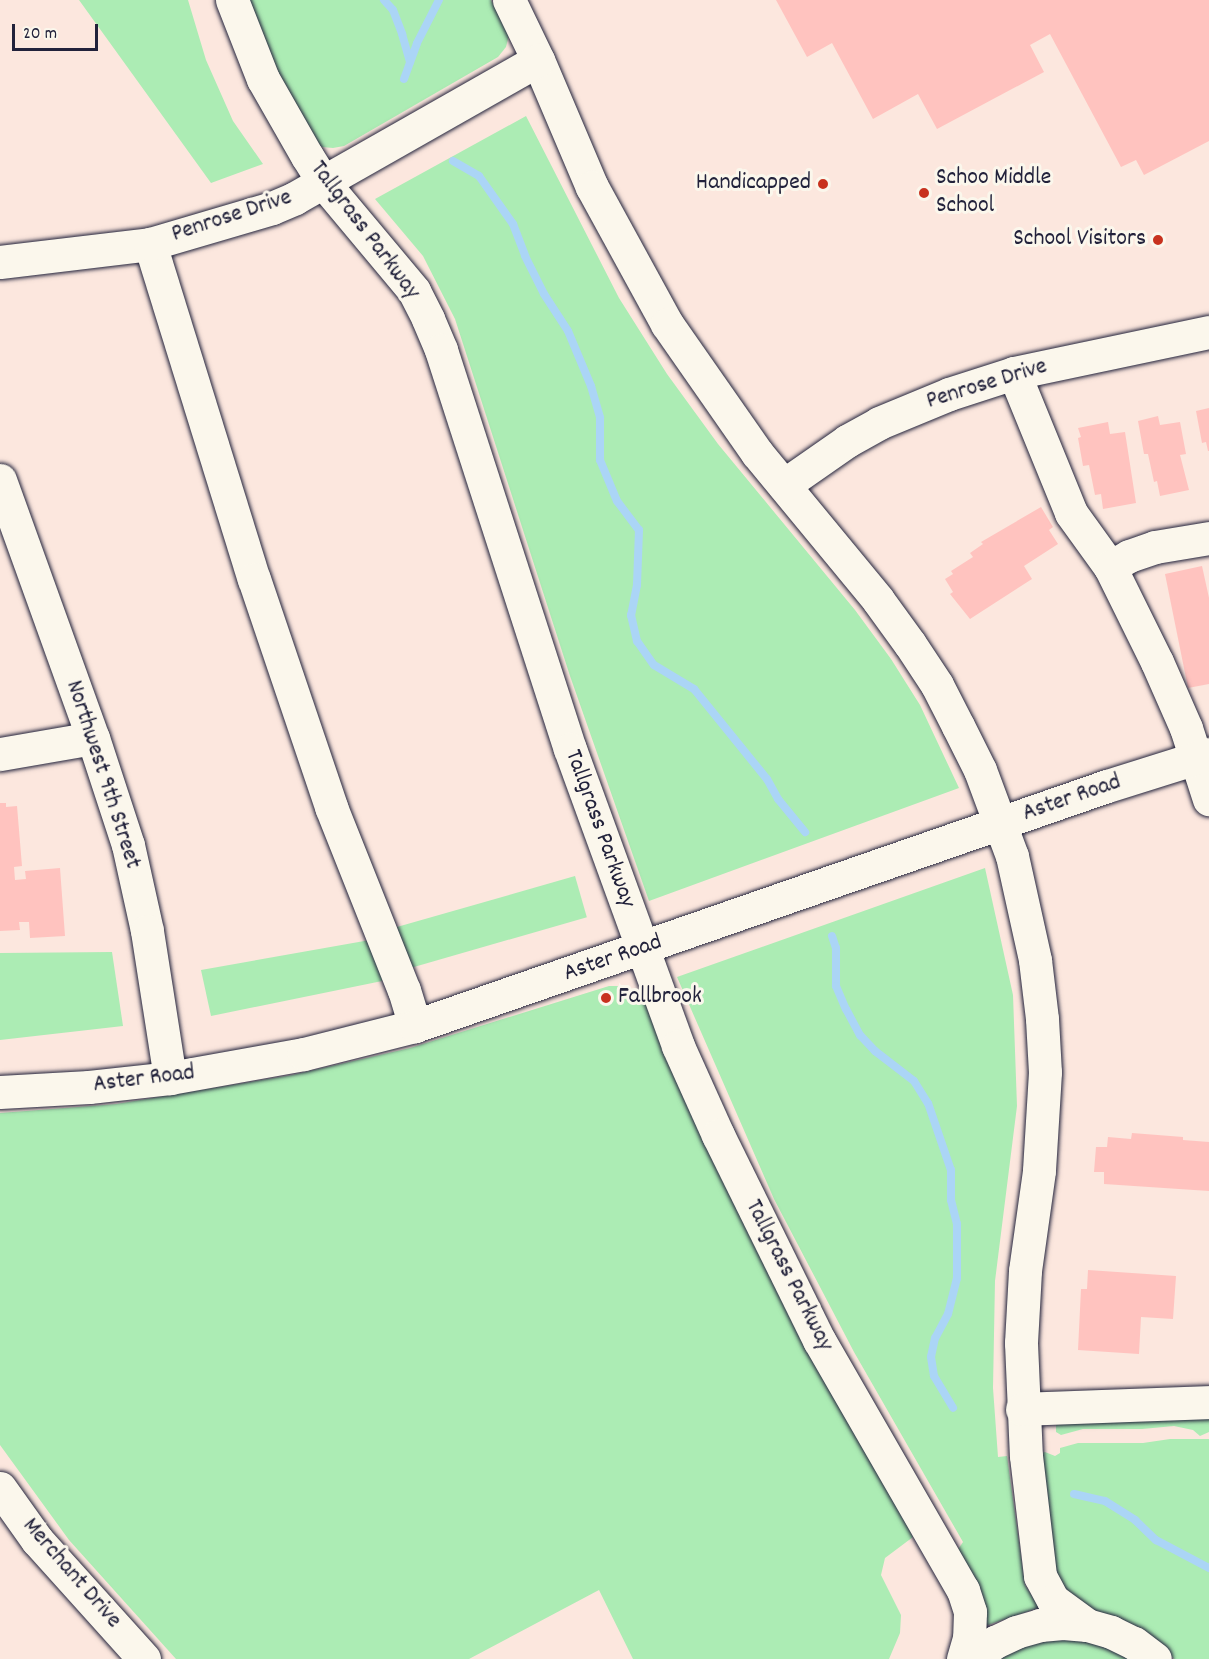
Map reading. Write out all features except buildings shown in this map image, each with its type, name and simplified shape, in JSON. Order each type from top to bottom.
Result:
[{"type":"street","name":"Tallgrass Parkway","points":[[232,0],[263,79],[323,182],[414,291],[428,319],[441,350],[570,749],[678,1046],[765,1234],[819,1340],[963,1590],[969,1612],[969,1638],[963,1659]]},
{"type":"street","points":[[509,0],[538,60],[592,187],[666,324],[743,435],[878,600],[937,685],[980,770],[1012,856],[1027,916],[1042,1019],[1045,1072],[1039,1171],[1025,1271],[1021,1343],[1022,1409],[1040,1576],[1053,1600],[1088,1625]]},
{"type":"street","name":"Penrose Drive","points":[[0,262],[150,244],[272,208],[323,182],[538,60]]},
{"type":"street","points":[[150,244],[254,579],[331,807],[404,990],[415,1026]]},
{"type":"street","name":"Penrose Drive","points":[[784,485],[847,441],[879,423],[949,394],[1014,373],[1209,332]]},
{"type":"street","points":[[1014,373],[1071,513],[1110,567],[1203,755],[1209,799]]},
{"type":"street","name":"Northwest 9th Street","points":[[0,480],[93,738],[128,845],[145,921],[170,1078]]},
{"type":"street","points":[[1110,567],[1129,556],[1155,547],[1209,538]]},
{"type":"street","points":[[0,754],[93,738]]},
{"type":"street","name":"Aster Road","points":[[0,1092],[89,1087],[170,1078],[304,1054],[415,1026],[1203,755]]},
{"type":"street","points":[[1022,1409],[1209,1402]]},
{"type":"street","name":"Merchant Drive","points":[[0,1488],[37,1540],[144,1659]]},
{"type":"street","points":[[973,1659],[995,1642],[1016,1632],[1040,1625],[1088,1625],[1111,1632],[1134,1643],[1155,1659]]},
{"type":"green space","points":[[79,0],[188,0],[206,60],[233,121],[263,164],[211,183]]},
{"type":"green space","points":[[246,0],[491,0],[509,35],[506,47],[498,57],[344,146],[322,147],[312,140],[272,67]]},
{"type":"green space","points":[[526,116],[619,298],[667,374],[718,444],[855,610],[891,659],[920,705],[959,788],[649,901],[570,676],[455,319],[423,256],[375,199]]},
{"type":"green space","points":[[985,868],[1013,995],[1017,1106],[995,1281],[993,1388],[998,1457],[1007,1456],[1025,1585],[1038,1605],[1038,1608],[988,1625],[986,1625],[983,1598],[957,1551],[963,1542],[854,1352],[774,1199],[677,977]]},
{"type":"green space","points":[[575,876],[587,917],[406,969],[394,928]]},
{"type":"green space","points":[[370,940],[387,980],[211,1016],[201,970]]},
{"type":"green space","points":[[112,952],[123,1026],[0,1040],[0,953]]},
{"type":"green space","points":[[609,986],[631,990],[646,1004],[913,1537],[885,1558],[881,1575],[901,1615],[900,1633],[889,1659],[633,1659],[599,1590],[469,1659],[176,1659],[69,1540],[0,1445],[0,1113],[116,1104],[292,1075],[410,1048]]},
{"type":"green space","points":[[1209,1418],[1209,1432],[1200,1436],[1193,1430],[1174,1426],[1142,1429],[1083,1429],[1061,1435],[1056,1432],[1056,1425],[1060,1424]]},
{"type":"green space","points":[[1170,1439],[1209,1439],[1209,1659],[1174,1659],[1169,1653],[1077,1604],[1054,1578],[1036,1455],[1045,1452],[1055,1456],[1060,1453],[1060,1448],[1078,1443],[1143,1443]]},
{"type":"green space","points":[[1068,1635],[1109,1645],[1131,1659],[991,1659],[1031,1639]]},
{"type":"waterway","points":[[384,0],[393,10],[410,62]]},
{"type":"waterway","points":[[404,79],[417,43],[439,0]]},
{"type":"waterway","points":[[453,161],[479,176],[513,224],[525,256],[544,294],[568,331],[591,386],[600,418],[600,460],[617,501],[639,530],[637,585],[631,615],[637,641],[654,665],[694,689],[767,779],[778,799],[805,832]]},
{"type":"waterway","points":[[832,936],[836,948],[836,986],[846,1009],[860,1035],[875,1051],[914,1081],[928,1103],[951,1170],[951,1200],[957,1224],[957,1278],[948,1314],[935,1338],[931,1357],[934,1376],[953,1408]]},
{"type":"waterway","points":[[1074,1494],[1105,1501],[1135,1520],[1156,1540],[1209,1568]]},
{"type":"place","name":"Handicapped","points":[[823,184]]},
{"type":"place","name":"Schoo Middle School","points":[[924,193]]},
{"type":"place","name":"School Visitors","points":[[1158,240]]},
{"type":"place","name":"Fallbrook","points":[[606,998]]}]
